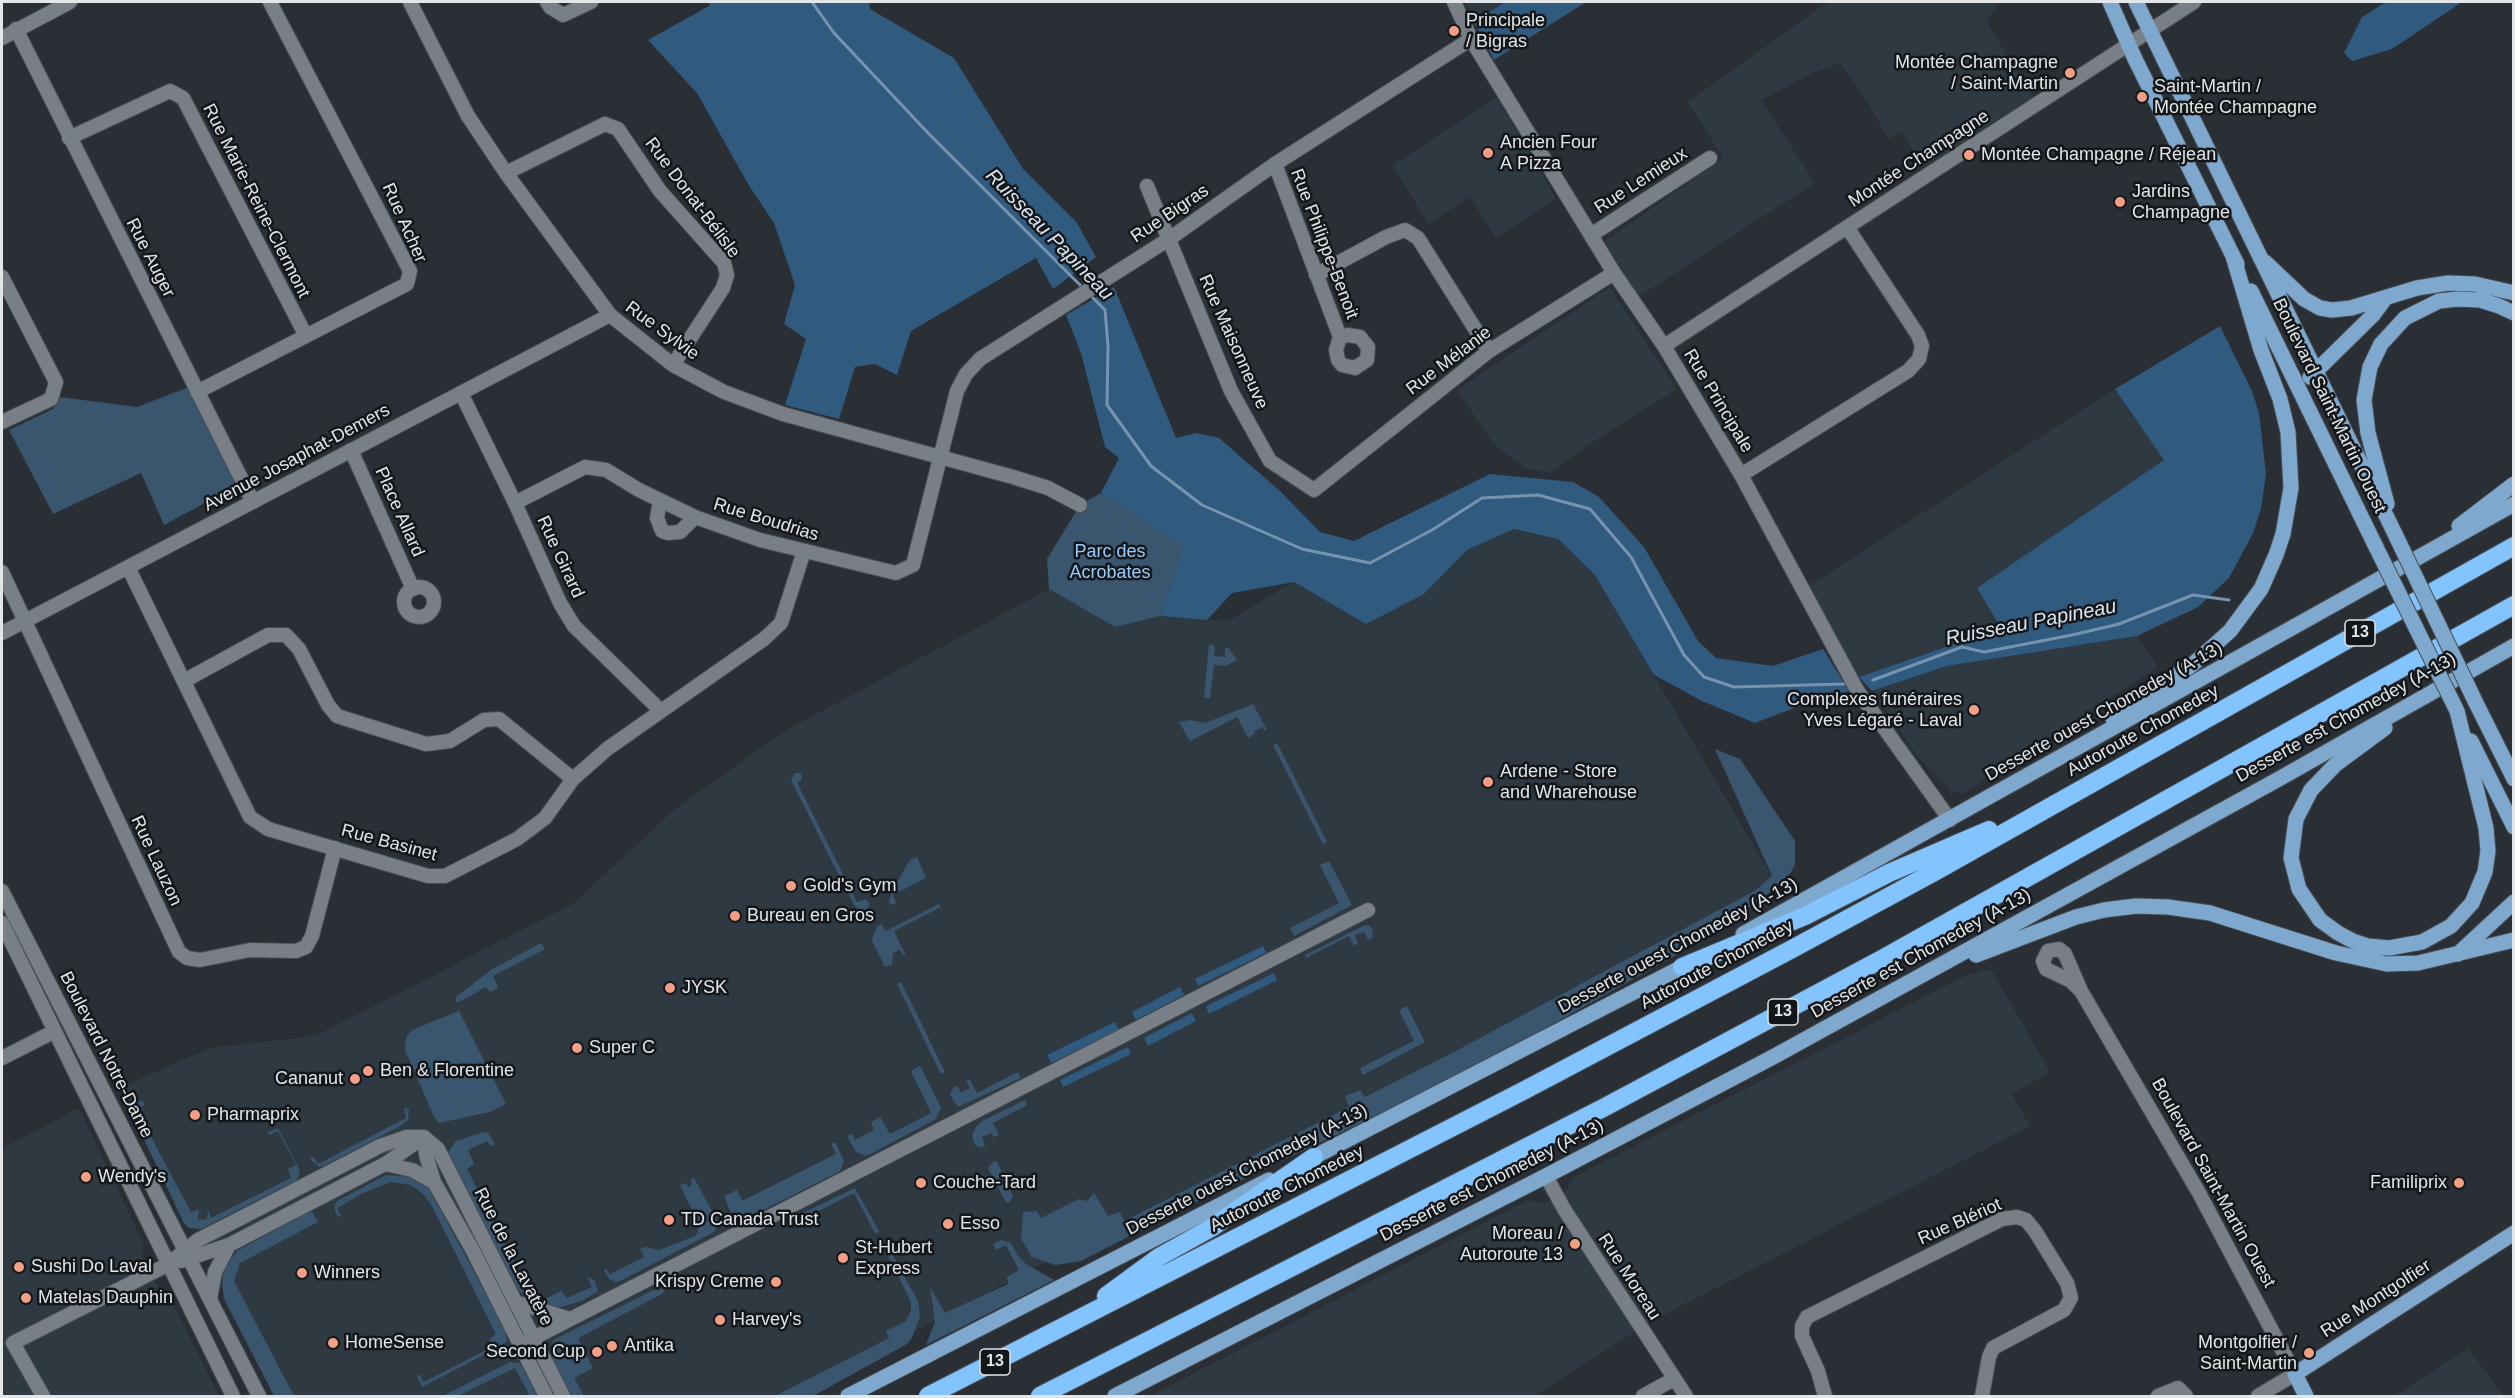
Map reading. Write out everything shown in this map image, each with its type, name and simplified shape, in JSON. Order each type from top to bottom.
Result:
[{"type":"highway","name":"Autoroute Chomedey","points":[[928,1396],[1643,1029],[1936,871],[2514,546]]},
{"type":"highway","name":"13","points":[[1040,1396],[1605,1107],[1882,959],[2514,605]]},
{"type":"highway","points":[[1682,967],[1805,916],[1889,873],[2076,792]]},
{"type":"highway","points":[[1063,1328],[1159,1257],[1210,1228],[1314,1157]]},
{"type":"main road","name":"Boulevard Saint-Martin Ouest","points":[[2110,2],[2514,827]]},
{"type":"main road","name":"Boulevard Saint-Martin Ouest","points":[[2136,2],[2514,779]]},
{"type":"main road","points":[[2259,255],[2304,299],[2320,308],[2344,309],[2384,300],[2417,288],[2455,282],[2481,285],[2514,293]]},
{"type":"main road","points":[[2056,761],[2217,645],[2236,624],[2255,597],[2276,555],[2290,500],[2289,438],[2283,409],[2261,350],[2233,256]]},
{"type":"main road","points":[[2396,536],[2366,420],[2366,383],[2376,352],[2398,323],[2412,313],[2439,302],[2458,299],[2480,300],[2514,313]]},
{"type":"main road","points":[[2300,388],[2373,315],[2384,300]]},
{"type":"main road","points":[[2419,557],[2514,484]]},
{"type":"main road","name":"Desserte ouest Chomedey (A-13)","points":[[848,1396],[1682,967],[1950,820],[2514,504]]},
{"type":"main road","name":"Desserte est Chomedey (A-13)","points":[[1115,1396],[1546,1176],[1920,977],[2514,646]]},
{"type":"main road","points":[[2433,692],[2328,771],[2311,790],[2296,819],[2291,858],[2299,889],[2315,915],[2346,938],[2368,946],[2389,948],[2422,942],[2456,922],[2475,896],[2486,865],[2487,836],[2457,711]]},
{"type":"main road","points":[[2458,954],[2514,902]]},
{"type":"main road","points":[[1920,977],[2066,920],[2104,910],[2136,906],[2168,907],[2210,913],[2369,962],[2409,964],[2514,940]]},
{"type":"main road","name":"Rue Montgolfier","points":[[2295,1374],[2514,1233]]},
{"type":"main road","name":"Boulevard Saint-Martin Ouest","points":[[2295,1374],[2306,1396]]},
{"type":"street","points":[[2,38],[70,2]]},
{"type":"street","name":"Rue Acher","points":[[197,392],[406,284],[410,271],[270,2]]},
{"type":"street","name":"Rue Sylvie","points":[[410,2],[468,116],[506,173],[609,315],[673,365],[724,392],[783,414],[1048,488],[1080,505]]},
{"type":"street","points":[[547,2],[550,7],[563,15],[591,2]]},
{"type":"street","name":"Rue Principale","points":[[1454,2],[1471,39],[1614,273],[1664,346],[1742,475],[1857,690],[1950,820]]},
{"type":"street","name":"Montée Champagne","points":[[1664,346],[2194,2]]},
{"type":"street","name":"Rue Auger","points":[[16,29],[253,502]]},
{"type":"street","name":"Rue Bigras","points":[[942,458],[957,391],[966,374],[980,359],[1169,239],[1275,164],[1471,39]]},
{"type":"street","name":"Rue Marie-Reine-Clermont","points":[[69,138],[170,91],[183,98],[306,336]]},
{"type":"street","name":"Rue Donat-Bélisle","points":[[506,173],[605,124],[618,129],[660,191],[724,263],[728,275],[723,288],[673,365]]},
{"type":"street","name":"Rue Lemieux","points":[[1591,235],[1710,158]]},
{"type":"street","name":"Rue Philippe-Benoit","points":[[1275,164],[1340,337]]},
{"type":"street","name":"Rue Maisonneuve","points":[[1147,186],[1232,391],[1270,461],[1314,490]]},
{"type":"street","points":[[1742,475],[1908,371],[1919,359],[1922,346],[1918,335],[1847,227]]},
{"type":"street","points":[[1316,275],[1386,237],[1405,230],[1418,238],[1489,351]]},
{"type":"street","name":"Rue Mélanie","points":[[1314,490],[1489,351],[1614,273]]},
{"type":"street","points":[[2,277],[56,382],[51,399],[2,422]]},
{"type":"street","name":"Avenue Josaphat-Demers","points":[[2,633],[609,315]]},
{"type":"street","name":"Rue Girard","points":[[461,393],[515,503],[560,603],[574,626],[661,711]]},
{"type":"street","name":"Place Allard","points":[[351,450],[413,589]]},
{"type":"street","name":"Rue Boudrias","points":[[515,503],[585,467],[606,470],[660,501],[695,517],[760,540],[896,573],[913,565],[942,458]]},
{"type":"street","points":[[660,501],[657,518],[662,531],[680,532],[695,517]]},
{"type":"street","name":"Rue Basinet","points":[[128,567],[250,817],[268,829],[428,876],[445,876],[517,839],[536,825],[545,818],[573,779],[608,749],[764,639],[781,623],[804,551]]},
{"type":"street","name":"Rue Lauzon","points":[[2,572],[179,952],[187,958],[200,960],[250,950],[296,951],[306,947],[312,936],[336,848]]},
{"type":"street","points":[[184,681],[268,635],[286,635],[299,649],[328,705],[337,716],[426,744],[450,741],[484,720],[499,719],[573,779]]},
{"type":"street","name":"Boulevard Notre-Dame","points":[[2,891],[259,1396]]},
{"type":"street","points":[[520,1345],[1368,910]]},
{"type":"street","name":"Boulevard Notre-Dame","points":[[2,923],[53,1032],[233,1396]]},
{"type":"street","name":"Boulevard Saint-Martin Ouest","points":[[2081,991],[2171,1142],[2295,1374]]},
{"type":"street","points":[[2,1058],[53,1032]]},
{"type":"street","points":[[187,1255],[198,1240],[380,1146],[406,1137],[424,1137]]},
{"type":"street","points":[[42,1396],[13,1342],[187,1255],[229,1245],[385,1164],[424,1137]]},
{"type":"street","name":"Rue de la Lavatère","points":[[424,1137],[426,1155],[434,1182],[472,1249],[546,1396]]},
{"type":"street","name":"Rue de la Lavatère","points":[[424,1137],[440,1153],[518,1303],[563,1396]]},
{"type":"street","points":[[385,1164],[412,1170],[434,1182]]},
{"type":"street","name":"Rue Moreau","points":[[1546,1176],[1564,1209],[1686,1396]]},
{"type":"street","name":"Rue Blériot","points":[[1825,1396],[1818,1371],[1802,1336],[1802,1326],[1807,1317],[2002,1219],[2017,1216],[2026,1220],[2035,1230],[2067,1283],[2071,1298],[2064,1310],[1993,1348],[1989,1357],[1982,1396]]},
{"type":"street","points":[[210,1299],[215,1272],[229,1245]]},
{"type":"street","points":[[518,1303],[570,1319]]},
{"type":"street","name":"Rue Montgolfier","points":[[2258,1396],[2295,1374]]},
{"type":"street","points":[[1643,1396],[1674,1379]]},
{"type":"street","points":[[2158,1396],[2178,1388],[2186,1396]]},
{"type":"shaded area","points":[[710,2],[869,2],[870,9],[954,58],[1023,169],[1077,223],[1096,257],[1053,289],[1036,258],[911,331],[897,375],[875,364],[855,367],[839,419],[785,405],[806,339],[784,324],[795,285],[774,223],[748,184],[697,93],[648,40],[709,6]]},
{"type":"shaded area","points":[[1465,2],[1505,2],[1474,22]]},
{"type":"shaded area","points":[[1505,2],[1586,2],[1494,60],[1474,22]]},
{"type":"shaded area","points":[[1828,2],[2000,2],[1986,21],[2033,97],[1922,168],[1902,131],[1888,139],[1869,104],[1840,63],[1814,73],[1761,100],[1815,183],[1638,297],[1605,241],[1723,158],[1688,102]]},
{"type":"shaded area","points":[[2386,2],[2462,2],[2392,49],[2352,61],[2344,53],[2362,17]]},
{"type":"shaded area","points":[[1497,97],[1556,199],[1496,238],[1470,197],[1428,224],[1393,165]]},
{"type":"shaded area","points":[[1114,287],[1176,438],[1197,433],[1219,438],[1280,491],[1320,532],[1354,541],[1490,474],[1573,482],[1599,497],[1644,547],[1698,641],[1716,658],[1773,666],[1823,649],[1849,691],[1805,704],[1755,723],[1702,701],[1654,675],[1595,575],[1558,539],[1514,529],[1467,550],[1424,594],[1366,624],[1294,582],[1232,593],[1207,620],[1161,616],[1184,546],[1101,493],[1119,458],[1105,447],[1081,353],[1066,315]]},
{"type":"shaded area","points":[[1610,287],[1677,389],[1588,445],[1551,473],[1526,468],[1495,446],[1457,390]]},
{"type":"shaded area","points":[[2220,326],[2252,391],[2259,413],[2266,474],[2261,509],[2253,533],[2229,578],[2198,607],[2137,636],[1947,666],[1872,691],[1859,677],[2001,628],[1977,588],[2164,460],[2115,389]]},
{"type":"shaded area","name":"Complexes funéraires Yves Légaré - Laval","points":[[2115,389],[2165,460],[1977,588],[2001,628],[1859,677],[1809,586]]},
{"type":"shaded area","points":[[1514,529],[1558,539],[1595,575],[1772,877],[1756,890],[1364,1098],[1346,1096],[1350,1107],[1124,1221],[791,1396],[281,1396],[196,1225],[122,1087],[210,1048],[315,1036],[573,904],[674,810],[783,732],[1049,589],[1115,627],[1161,616],[1228,621],[1294,582],[1366,623],[1424,594],[1467,550]]},
{"type":"shaded area","name":"Complexes funéraires Yves Légaré - Laval","points":[[2137,636],[2158,667],[1963,793],[1952,792],[1919,758],[1872,691],[1947,666]]},
{"type":"shaded area","points":[[1263,946],[1266,953],[1198,986],[1195,979]]},
{"type":"shaded area","points":[[1991,969],[2050,1072],[2012,1094],[2030,1126],[1652,1321],[1534,1396],[1150,1396],[1528,1200],[1545,1204],[1567,1189],[1574,1177],[1967,975]]},
{"type":"shaded area","points":[[1274,973],[1277,980],[1209,1014],[1206,1006]]},
{"type":"shaded area","points":[[1180,987],[1184,995],[1136,1020],[1132,1012]]},
{"type":"shaded area","points":[[1192,1013],[1196,1021],[1148,1046],[1144,1038]]},
{"type":"shaded area","points":[[1115,1022],[1119,1030],[1051,1063],[1047,1055]]},
{"type":"shaded area","points":[[1128,1047],[1131,1054],[1063,1087],[1060,1080]]},
{"type":"shaded area","points":[[79,1108],[144,1245],[142,1256],[159,1289],[168,1293],[219,1396],[2,1396],[2,1148]]},
{"type":"shaded area","points":[[2468,1348],[2504,1396],[2395,1396]]},
{"type":"green space","points":[[189,387],[238,485],[164,525],[141,473],[53,514],[9,430],[53,409],[60,397],[137,407]]},
{"type":"green space","name":"Parc des Acrobates","points":[[1101,493],[1185,546],[1161,616],[1115,627],[1049,589],[1047,559],[1080,505]]},
{"type":"green space","points":[[1209,644],[1215,646],[1214,656],[1225,657],[1225,648],[1228,648],[1237,660],[1225,666],[1214,665],[1210,698],[1204,698]]},
{"type":"green space","points":[[1253,704],[1267,730],[1263,727],[1254,731],[1255,734],[1248,738],[1237,717],[1190,741],[1179,722],[1190,720],[1205,723]]},
{"type":"green space","points":[[1277,743],[1327,842],[1323,844],[1273,745]]},
{"type":"green space","points":[[1715,749],[1740,759],[1795,841],[1795,864],[1787,880],[1710,936],[1464,1074],[1210,1195],[1081,1261],[1055,1265],[1032,1257],[1021,1239],[1023,1212],[1037,1211],[1041,1218],[1079,1199],[1087,1201],[1094,1193],[1108,1216],[1120,1212],[1124,1221],[1349,1107],[1345,1096],[1360,1090],[1365,1097],[1756,890],[1772,876]]},
{"type":"green space","points":[[795,773],[801,773],[802,780],[797,783],[857,902],[866,899],[870,905],[866,910],[860,911],[854,905],[791,780]]},
{"type":"green space","points":[[917,857],[926,878],[893,895],[896,903],[892,905],[889,902],[893,889],[910,860]]},
{"type":"green space","points":[[1329,861],[1352,905],[1294,936],[1290,928],[1339,903],[1320,865]]},
{"type":"green space","points":[[939,904],[941,907],[894,931],[906,956],[900,950],[893,953],[892,964],[885,967],[872,941],[878,926],[881,924],[886,931]]},
{"type":"green space","points":[[1365,925],[1370,926],[1373,931],[1372,938],[1368,940],[1364,932],[1355,935],[1358,943],[1354,946],[1349,936],[1306,958],[1305,955]]},
{"type":"green space","points":[[541,943],[545,949],[493,976],[498,988],[490,992],[486,987],[456,1002],[456,997],[491,970]]},
{"type":"green space","points":[[901,982],[945,1072],[941,1074],[897,984]]},
{"type":"green space","points":[[1407,1006],[1425,1042],[1363,1075],[1360,1068],[1414,1041],[1399,1010]]},
{"type":"green space","points":[[459,1011],[506,1104],[490,1112],[439,1123],[434,1117],[405,1050],[406,1038],[412,1030]]},
{"type":"green space","points":[[920,1066],[941,1107],[936,1119],[866,1156],[856,1152],[847,1136],[852,1133],[855,1140],[874,1130],[871,1122],[880,1117],[890,1134],[931,1113],[911,1071]]},
{"type":"green space","points":[[1018,1072],[1021,1078],[958,1107],[950,1095],[953,1088],[958,1086],[961,1093],[970,1088],[966,1081],[969,1079],[977,1093]]},
{"type":"green space","points":[[1025,1100],[1027,1105],[993,1123],[999,1135],[994,1137],[991,1133],[982,1137],[985,1146],[981,1148],[975,1145],[972,1135],[982,1121]]},
{"type":"green space","points":[[143,1101],[145,1105],[136,1109],[191,1212],[199,1210],[198,1220],[207,1219],[208,1210],[211,1218],[291,1178],[288,1169],[296,1165],[278,1131],[269,1135],[268,1132],[278,1128],[300,1171],[297,1180],[201,1229],[189,1228],[184,1223],[129,1108]]},
{"type":"green space","points":[[404,1108],[409,1109],[408,1120],[399,1127],[325,1165],[319,1167],[310,1159],[312,1156],[318,1164],[406,1118]]},
{"type":"green space","points":[[483,1132],[488,1133],[495,1144],[491,1146],[487,1141],[468,1150],[474,1164],[467,1169],[529,1291],[536,1287],[543,1300],[561,1291],[567,1298],[592,1287],[587,1276],[594,1280],[598,1291],[582,1301],[561,1307],[545,1307],[529,1301],[515,1286],[447,1154],[456,1141]]},
{"type":"green space","points":[[835,1142],[844,1161],[840,1171],[744,1220],[731,1213],[724,1196],[737,1190],[742,1201],[836,1154],[831,1144]]},
{"type":"green space","points":[[993,1162],[997,1162],[1013,1196],[1009,1203],[1005,1201],[988,1168]]},
{"type":"green space","points":[[386,1175],[414,1177],[426,1183],[506,1331],[507,1341],[501,1346],[422,1387],[417,1376],[419,1374],[424,1382],[492,1347],[489,1339],[496,1334],[432,1206],[423,1194],[411,1185],[391,1182],[361,1194],[337,1208],[341,1216],[339,1217],[336,1213],[334,1207],[337,1201]]},
{"type":"green space","points":[[694,1178],[717,1220],[717,1228],[714,1232],[620,1281],[615,1282],[609,1279],[605,1268],[610,1274],[644,1257],[640,1249],[646,1247],[659,1250],[695,1236],[699,1224],[680,1185],[685,1183],[689,1187],[692,1184],[690,1180]]},
{"type":"green space","points":[[855,1188],[879,1231],[878,1233],[875,1233],[854,1193],[797,1222],[794,1217]]},
{"type":"green space","points":[[308,1212],[312,1212],[318,1222],[240,1263],[234,1281],[294,1396],[274,1396],[224,1299],[222,1283],[224,1269],[237,1251]]},
{"type":"green space","points":[[1001,1240],[1011,1243],[1018,1256],[1026,1264],[1054,1280],[926,1345],[935,1322],[930,1287],[945,1313],[1008,1284],[1007,1277],[1019,1270],[1006,1245],[996,1250],[993,1244]]},
{"type":"green space","points":[[888,1247],[918,1301],[920,1316],[912,1338],[907,1344],[813,1396],[775,1396],[889,1338],[886,1331],[906,1321],[911,1311],[911,1302],[885,1249]]},
{"type":"green space","points":[[660,1287],[665,1291],[662,1294],[578,1338],[593,1368],[574,1378],[584,1396],[572,1396],[550,1355],[553,1340]]},
{"type":"green space","points":[[510,1362],[519,1363],[526,1369],[540,1396],[530,1396],[515,1368],[458,1396],[443,1396]]},
{"type":"waterway","name":"Ruisseau Papineau","points":[[812,2],[834,33],[929,134],[1084,289]]},
{"type":"waterway","name":"Ruisseau Papineau","points":[[1090,295],[1105,310],[1108,346],[1107,405],[1151,466],[1202,505],[1302,549],[1370,563],[1432,530],[1482,498],[1538,495],[1590,509],[1631,557],[1684,655],[1704,677],[1734,687],[1844,684]]},
{"type":"waterway","name":"Ruisseau Papineau","points":[[1873,680],[1962,647],[1984,652],[2072,635],[2119,624],[2193,595],[2229,600]]},
{"type":"place","name":"Principale / Bigras","points":[[1454,31]]},
{"type":"place","name":"Montée Champagne / Saint-Martin","points":[[2070,73]]},
{"type":"place","name":"Saint-Martin / Montée Champagne","points":[[2142,97]]},
{"type":"place","name":"Ancien Four A Pizza","points":[[1488,153]]},
{"type":"place","name":"Montée Champagne / Réjean","points":[[1969,155]]},
{"type":"place","name":"Jardins Champagne","points":[[2120,202]]},
{"type":"place","name":"Complexes funéraires Yves Légaré - Laval","points":[[1974,710]]},
{"type":"place","name":"Ardene - Store and Wharehouse","points":[[1488,782]]},
{"type":"place","name":"Gold's Gym","points":[[791,886]]},
{"type":"place","name":"Bureau en Gros","points":[[735,916]]},
{"type":"place","name":"JYSK","points":[[670,988]]},
{"type":"place","name":"Super C","points":[[577,1048]]},
{"type":"place","name":"Ben & Florentine","points":[[368,1071]]},
{"type":"place","name":"Cananut","points":[[355,1079]]},
{"type":"place","name":"Pharmaprix","points":[[195,1115]]},
{"type":"place","name":"Wendy's","points":[[86,1177]]},
{"type":"place","name":"Couche-Tard","points":[[921,1183]]},
{"type":"place","name":"Familiprix","points":[[2459,1183]]},
{"type":"place","name":"TD Canada Trust","points":[[669,1220]]},
{"type":"place","name":"Esso","points":[[948,1224]]},
{"type":"place","name":"Moreau / Autoroute 13","points":[[1575,1244]]},
{"type":"place","name":"St-Hubert Express","points":[[843,1258]]},
{"type":"place","name":"Sushi Do Laval","points":[[19,1267]]},
{"type":"place","name":"Winners","points":[[302,1273]]},
{"type":"place","name":"Krispy Creme","points":[[776,1282]]},
{"type":"place","name":"Matelas Dauphin","points":[[26,1298]]},
{"type":"place","name":"Harvey's","points":[[720,1320]]},
{"type":"place","name":"HomeSense","points":[[333,1343]]},
{"type":"place","name":"Antika","points":[[612,1346]]},
{"type":"place","name":"Second Cup","points":[[597,1352]]},
{"type":"place","name":"Montgolfier / Saint-Martin","points":[[2309,1353]]}]
